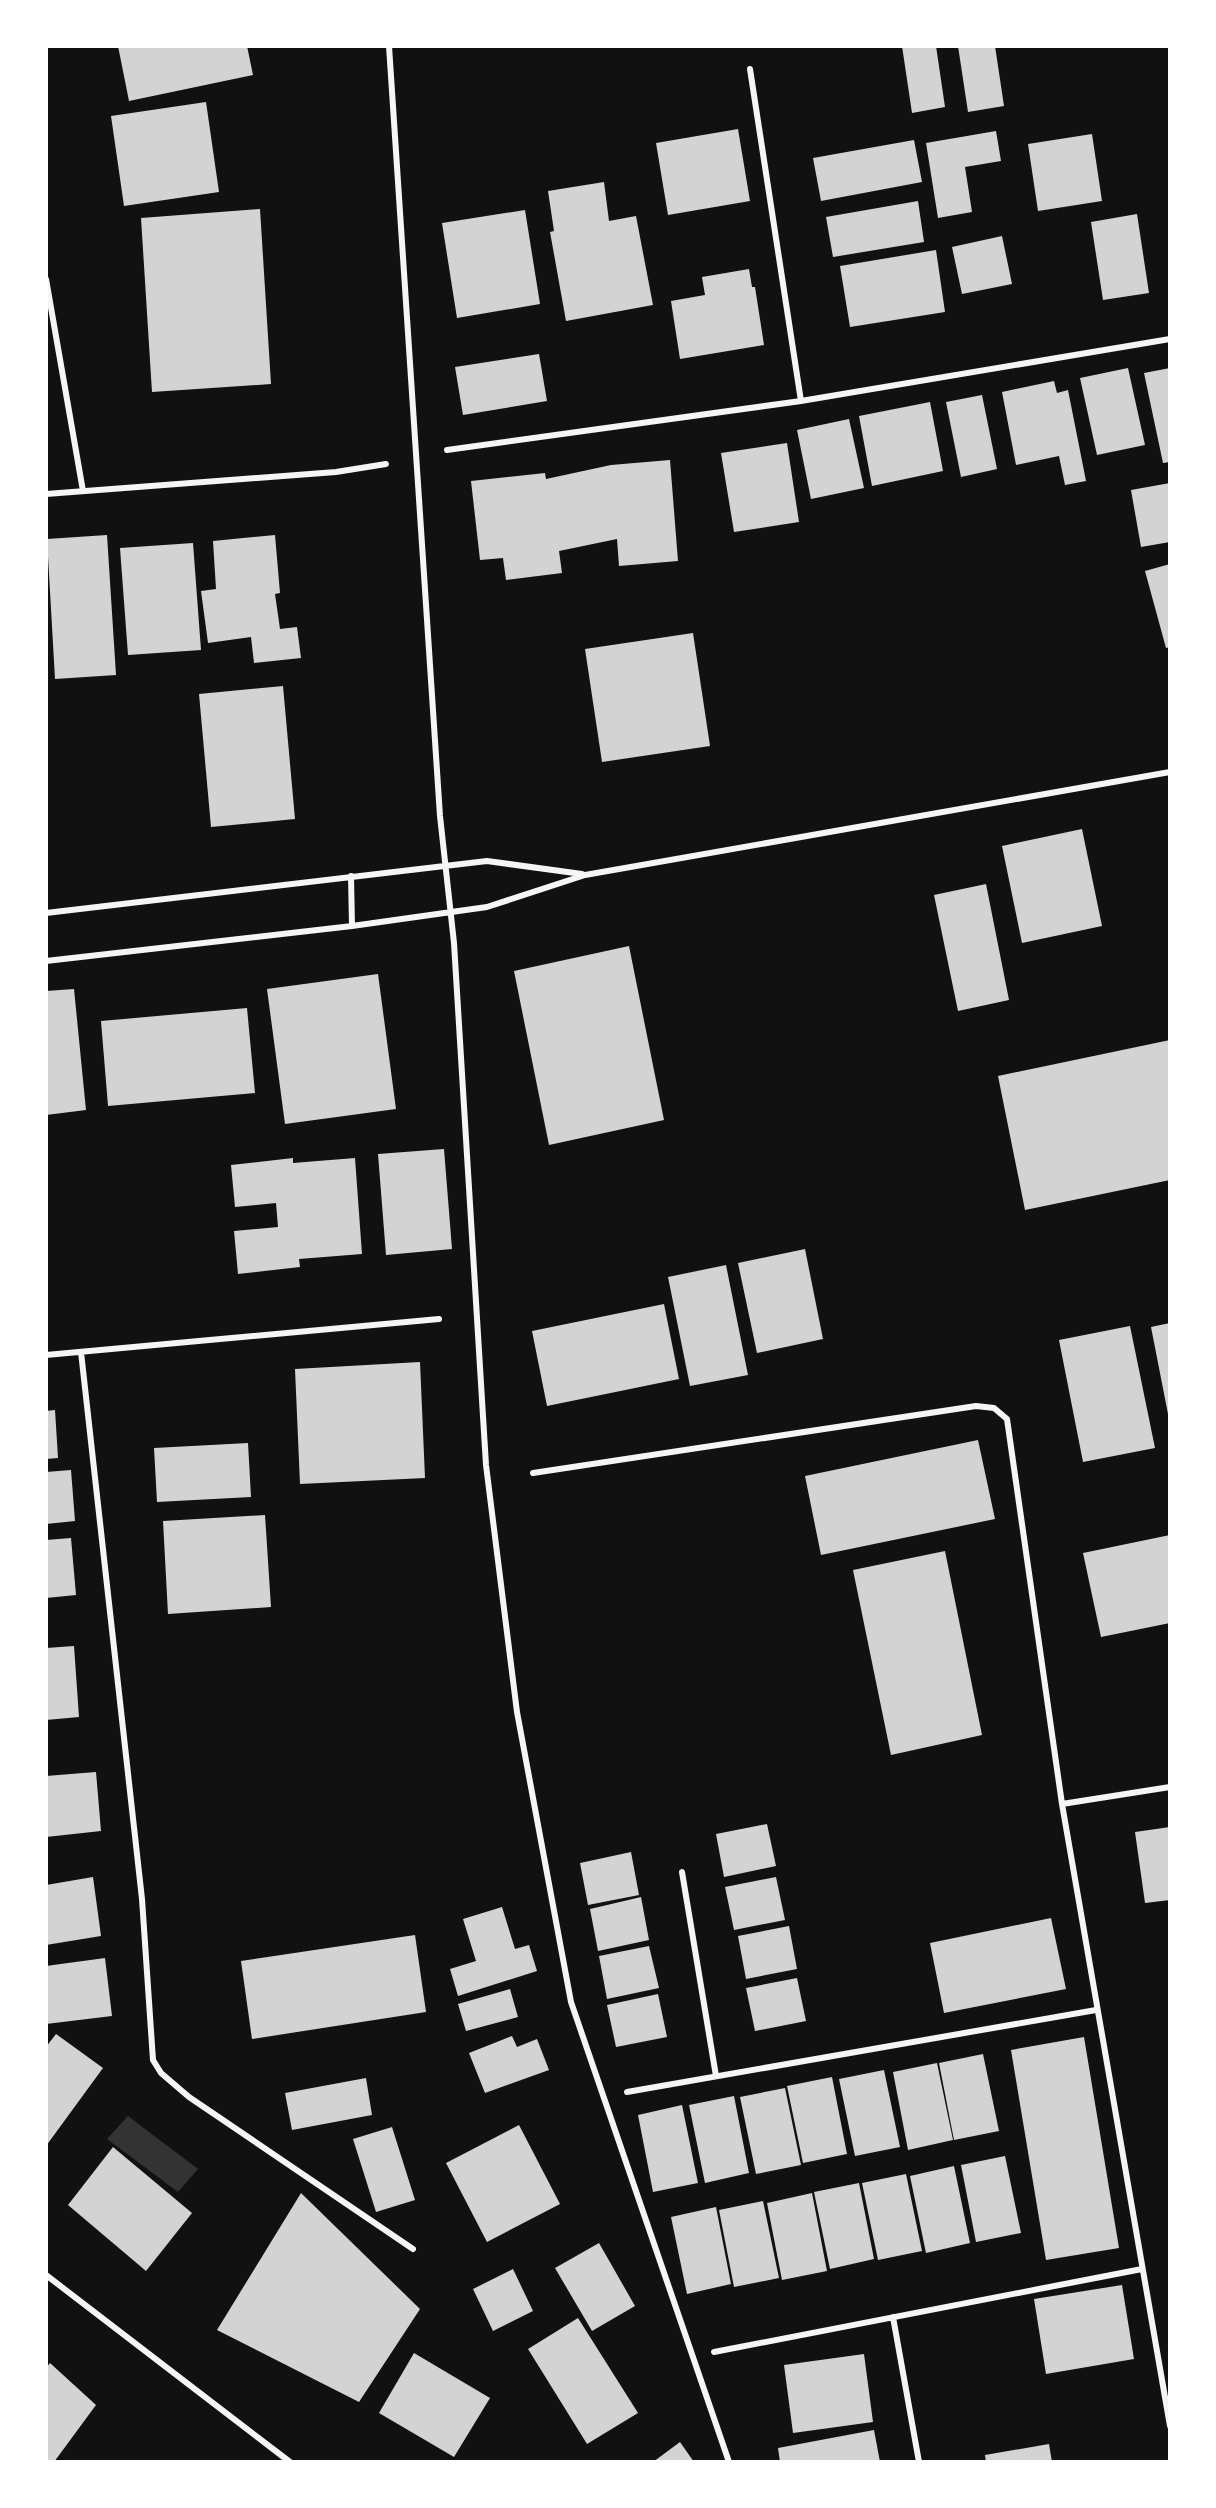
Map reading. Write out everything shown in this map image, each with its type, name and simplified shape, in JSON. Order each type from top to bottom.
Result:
[{"type":"street","points":[[388,46],[440,816],[454,944],[486,1465],[522,1735],[571,2002],[729,2462]]},
{"type":"street","points":[[750,69],[801,401]]},
{"type":"street","points":[[46,279],[83,491]]},
{"type":"street","points":[[447,450],[801,401],[1170,339]]},
{"type":"street","points":[[46,494],[336,472],[386,464]]},
{"type":"street","points":[[46,961],[487,908],[585,875],[1170,772]]},
{"type":"street","points":[[46,913],[487,861],[585,875]]},
{"type":"street","points":[[351,876],[352,926]]},
{"type":"street","points":[[46,1355],[439,1319]]},
{"type":"street","points":[[81,1352],[142,1899],[153,2060],[161,2073],[189,2097],[413,2249]]},
{"type":"street","points":[[533,1473],[976,1406],[994,1408],[1007,1419],[1062,1804],[1170,2426]]},
{"type":"street","points":[[1062,1804],[1170,1787]]},
{"type":"street","points":[[682,1872],[716,2076]]},
{"type":"street","points":[[627,2092],[1096,2010]]},
{"type":"street","points":[[714,2352],[1142,2269]]},
{"type":"street","points":[[46,2275],[290,2462]]},
{"type":"street","points":[[893,2317],[919,2462]]},
{"type":"shaded area","points":[[128,2116],[198,2169],[178,2192],[107,2139]]},
{"type":"building","points":[[118,46],[247,46],[253,75],[129,101]]},
{"type":"building","points":[[902,46],[936,46],[945,107],[912,113]]},
{"type":"building","points":[[958,46],[995,46],[1004,106],[968,112]]},
{"type":"building","points":[[206,102],[219,192],[124,206],[111,116]]},
{"type":"building","points":[[738,129],[750,201],[668,215],[656,143]]},
{"type":"building","points":[[996,131],[1001,161],[965,167],[972,212],[938,218],[926,143]]},
{"type":"building","points":[[1092,134],[1102,201],[1038,211],[1028,144]]},
{"type":"building","points":[[914,140],[922,182],[821,201],[813,158]]},
{"type":"building","points":[[604,182],[609,221],[636,216],[653,305],[566,321],[550,232],[554,231],[548,191]]},
{"type":"building","points":[[918,201],[924,242],[833,257],[826,217]]},
{"type":"building","points":[[260,209],[271,384],[152,392],[141,218]]},
{"type":"building","points":[[525,210],[540,304],[457,318],[442,223]]},
{"type":"building","points":[[1137,214],[1149,293],[1103,300],[1091,222]]},
{"type":"building","points":[[1002,236],[1012,284],[962,294],[952,247]]},
{"type":"building","points":[[936,250],[945,312],[850,327],[840,266]]},
{"type":"building","points":[[749,269],[752,287],[755,287],[764,345],[680,359],[671,301],[705,295],[702,277]]},
{"type":"building","points":[[539,354],[547,401],[463,415],[455,367]]},
{"type":"building","points":[[1128,368],[1145,445],[1097,455],[1080,378]]},
{"type":"building","points":[[1170,368],[1170,462],[1163,463],[1144,373]]},
{"type":"building","points":[[1054,381],[1057,393],[1068,390],[1086,481],[1065,485],[1059,456],[1016,465],[1002,392]]},
{"type":"building","points":[[982,395],[997,469],[961,477],[946,402]]},
{"type":"building","points":[[930,402],[943,471],[872,486],[859,416]]},
{"type":"building","points":[[849,419],[864,488],[811,499],[797,430]]},
{"type":"building","points":[[787,443],[799,522],[734,532],[721,453]]},
{"type":"building","points":[[670,460],[678,561],[619,566],[617,539],[559,551],[562,573],[506,580],[503,558],[480,560],[471,481],[545,473],[546,479],[611,465]]},
{"type":"building","points":[[1170,483],[1170,542],[1141,547],[1131,490]]},
{"type":"building","points":[[107,535],[116,675],[55,679],[47,539]]},
{"type":"building","points":[[275,535],[280,593],[275,594],[280,629],[297,627],[301,658],[254,663],[251,637],[208,643],[201,591],[216,589],[213,541]]},
{"type":"building","points":[[193,543],[201,650],[128,655],[120,548]]},
{"type":"building","points":[[1170,564],[1170,647],[1166,648],[1145,571]]},
{"type":"building","points":[[693,633],[710,746],[602,762],[585,649]]},
{"type":"building","points":[[283,686],[295,819],[211,827],[199,694]]},
{"type":"building","points":[[1082,829],[1102,926],[1022,943],[1002,846]]},
{"type":"building","points":[[986,884],[1009,1000],[958,1011],[934,895]]},
{"type":"building","points":[[629,946],[664,1120],[549,1145],[514,971]]},
{"type":"building","points":[[378,974],[396,1109],[285,1124],[267,989]]},
{"type":"building","points":[[74,989],[86,1110],[46,1115],[46,991]]},
{"type":"building","points":[[247,1008],[255,1093],[108,1106],[101,1021]]},
{"type":"building","points":[[1170,1040],[1170,1180],[1025,1210],[998,1076]]},
{"type":"building","points":[[444,1149],[452,1249],[386,1255],[378,1154]]},
{"type":"building","points":[[293,1158],[293,1163],[355,1158],[362,1254],[299,1259],[300,1267],[238,1274],[234,1231],[278,1227],[276,1203],[235,1207],[231,1165]]},
{"type":"building","points":[[805,1249],[823,1339],[757,1353],[738,1263]]},
{"type":"building","points":[[726,1265],[748,1375],[690,1386],[668,1277]]},
{"type":"building","points":[[664,1304],[679,1379],[547,1406],[532,1331]]},
{"type":"building","points":[[1170,1323],[1170,1414],[1168,1414],[1151,1327]]},
{"type":"building","points":[[1130,1326],[1155,1448],[1083,1462],[1059,1340]]},
{"type":"building","points":[[420,1362],[425,1478],[300,1484],[295,1369]]},
{"type":"building","points":[[55,1410],[58,1458],[46,1459],[46,1411]]},
{"type":"building","points":[[978,1440],[995,1519],[821,1555],[805,1476]]},
{"type":"building","points":[[248,1443],[251,1497],[157,1502],[154,1448]]},
{"type":"building","points":[[71,1470],[75,1521],[46,1524],[46,1472]]},
{"type":"building","points":[[265,1515],[271,1607],[168,1614],[163,1521]]},
{"type":"building","points":[[1170,1535],[1170,1623],[1101,1637],[1083,1553]]},
{"type":"building","points":[[71,1538],[76,1595],[46,1598],[46,1540]]},
{"type":"building","points":[[945,1551],[982,1735],[891,1755],[853,1570]]},
{"type":"building","points":[[74,1646],[79,1717],[46,1720],[46,1648]]},
{"type":"building","points":[[96,1772],[101,1831],[46,1837],[46,1776]]},
{"type":"building","points":[[767,1824],[776,1866],[724,1877],[716,1834]]},
{"type":"building","points":[[1170,1827],[1170,1900],[1145,1903],[1135,1832]]},
{"type":"building","points":[[631,1852],[639,1895],[588,1905],[580,1863]]},
{"type":"building","points":[[93,1877],[101,1936],[46,1945],[46,1885]]},
{"type":"building","points":[[776,1877],[785,1920],[734,1930],[725,1887]]},
{"type":"building","points":[[641,1897],[649,1940],[598,1951],[590,1909]]},
{"type":"building","points":[[502,1907],[515,1949],[529,1945],[537,1971],[458,1996],[450,1969],[476,1961],[463,1919]]},
{"type":"building","points":[[1051,1918],[1066,1989],[944,2013],[930,1943]]},
{"type":"building","points":[[789,1926],[797,1969],[746,1979],[738,1936]]},
{"type":"building","points":[[415,1935],[426,2012],[252,2039],[241,1961]]},
{"type":"building","points":[[649,1946],[659,1988],[607,1999],[599,1956]]},
{"type":"building","points":[[105,1958],[112,2016],[46,2024],[46,1966]]},
{"type":"building","points":[[797,1978],[806,2021],[755,2031],[746,1988]]},
{"type":"building","points":[[510,1989],[518,2017],[466,2031],[458,2004]]},
{"type":"building","points":[[658,1994],[667,2037],[616,2047],[607,2005]]},
{"type":"building","points":[[56,2034],[103,2068],[46,2146],[46,2047]]},
{"type":"building","points":[[512,2036],[517,2047],[537,2039],[549,2070],[485,2093],[469,2053]]},
{"type":"building","points":[[1084,2037],[1119,2248],[1046,2260],[1011,2050]]},
{"type":"building","points":[[983,2054],[999,2131],[954,2140],[939,2063]]},
{"type":"building","points":[[937,2063],[953,2140],[908,2150],[893,2072]]},
{"type":"building","points":[[884,2070],[900,2147],[855,2156],[839,2079]]},
{"type":"building","points":[[832,2077],[847,2154],[803,2163],[787,2086]]},
{"type":"building","points":[[366,2078],[372,2115],[292,2130],[285,2093]]},
{"type":"building","points":[[785,2088],[801,2165],[756,2174],[740,2097]]},
{"type":"building","points":[[734,2096],[749,2173],[705,2183],[689,2105]]},
{"type":"building","points":[[682,2105],[698,2183],[653,2192],[638,2115]]},
{"type":"building","points":[[519,2125],[560,2204],[487,2242],[446,2163]]},
{"type":"building","points":[[392,2127],[415,2200],[376,2212],[353,2139]]},
{"type":"building","points":[[113,2147],[192,2213],[146,2271],[68,2205]]},
{"type":"building","points":[[1005,2156],[1021,2233],[976,2242],[961,2165]]},
{"type":"building","points":[[954,2166],[970,2243],[926,2253],[910,2176]]},
{"type":"building","points":[[906,2174],[922,2251],[878,2260],[862,2183]]},
{"type":"building","points":[[859,2183],[874,2259],[830,2269],[814,2192]]},
{"type":"building","points":[[301,2193],[420,2309],[359,2402],[217,2330]]},
{"type":"building","points":[[812,2193],[827,2271],[782,2280],[767,2203]]},
{"type":"building","points":[[763,2201],[779,2278],[734,2287],[719,2210]]},
{"type":"building","points":[[716,2207],[731,2284],[687,2294],[671,2217]]},
{"type":"building","points":[[599,2243],[635,2306],[592,2331],[555,2268]]},
{"type":"building","points":[[513,2269],[533,2311],[493,2331],[473,2289]]},
{"type":"building","points":[[1122,2285],[1134,2359],[1046,2374],[1034,2299]]},
{"type":"building","points":[[578,2318],[638,2413],[587,2444],[528,2349]]},
{"type":"building","points":[[414,2353],[490,2398],[454,2457],[379,2413]]},
{"type":"building","points":[[864,2354],[873,2422],[793,2433],[784,2365]]},
{"type":"building","points":[[50,2363],[96,2405],[54,2462],[46,2462],[46,2368]]},
{"type":"building","points":[[874,2430],[880,2462],[780,2462],[778,2448]]},
{"type":"building","points":[[680,2442],[694,2462],[653,2462]]},
{"type":"building","points":[[1049,2444],[1052,2462],[986,2462],[985,2455]]}]
